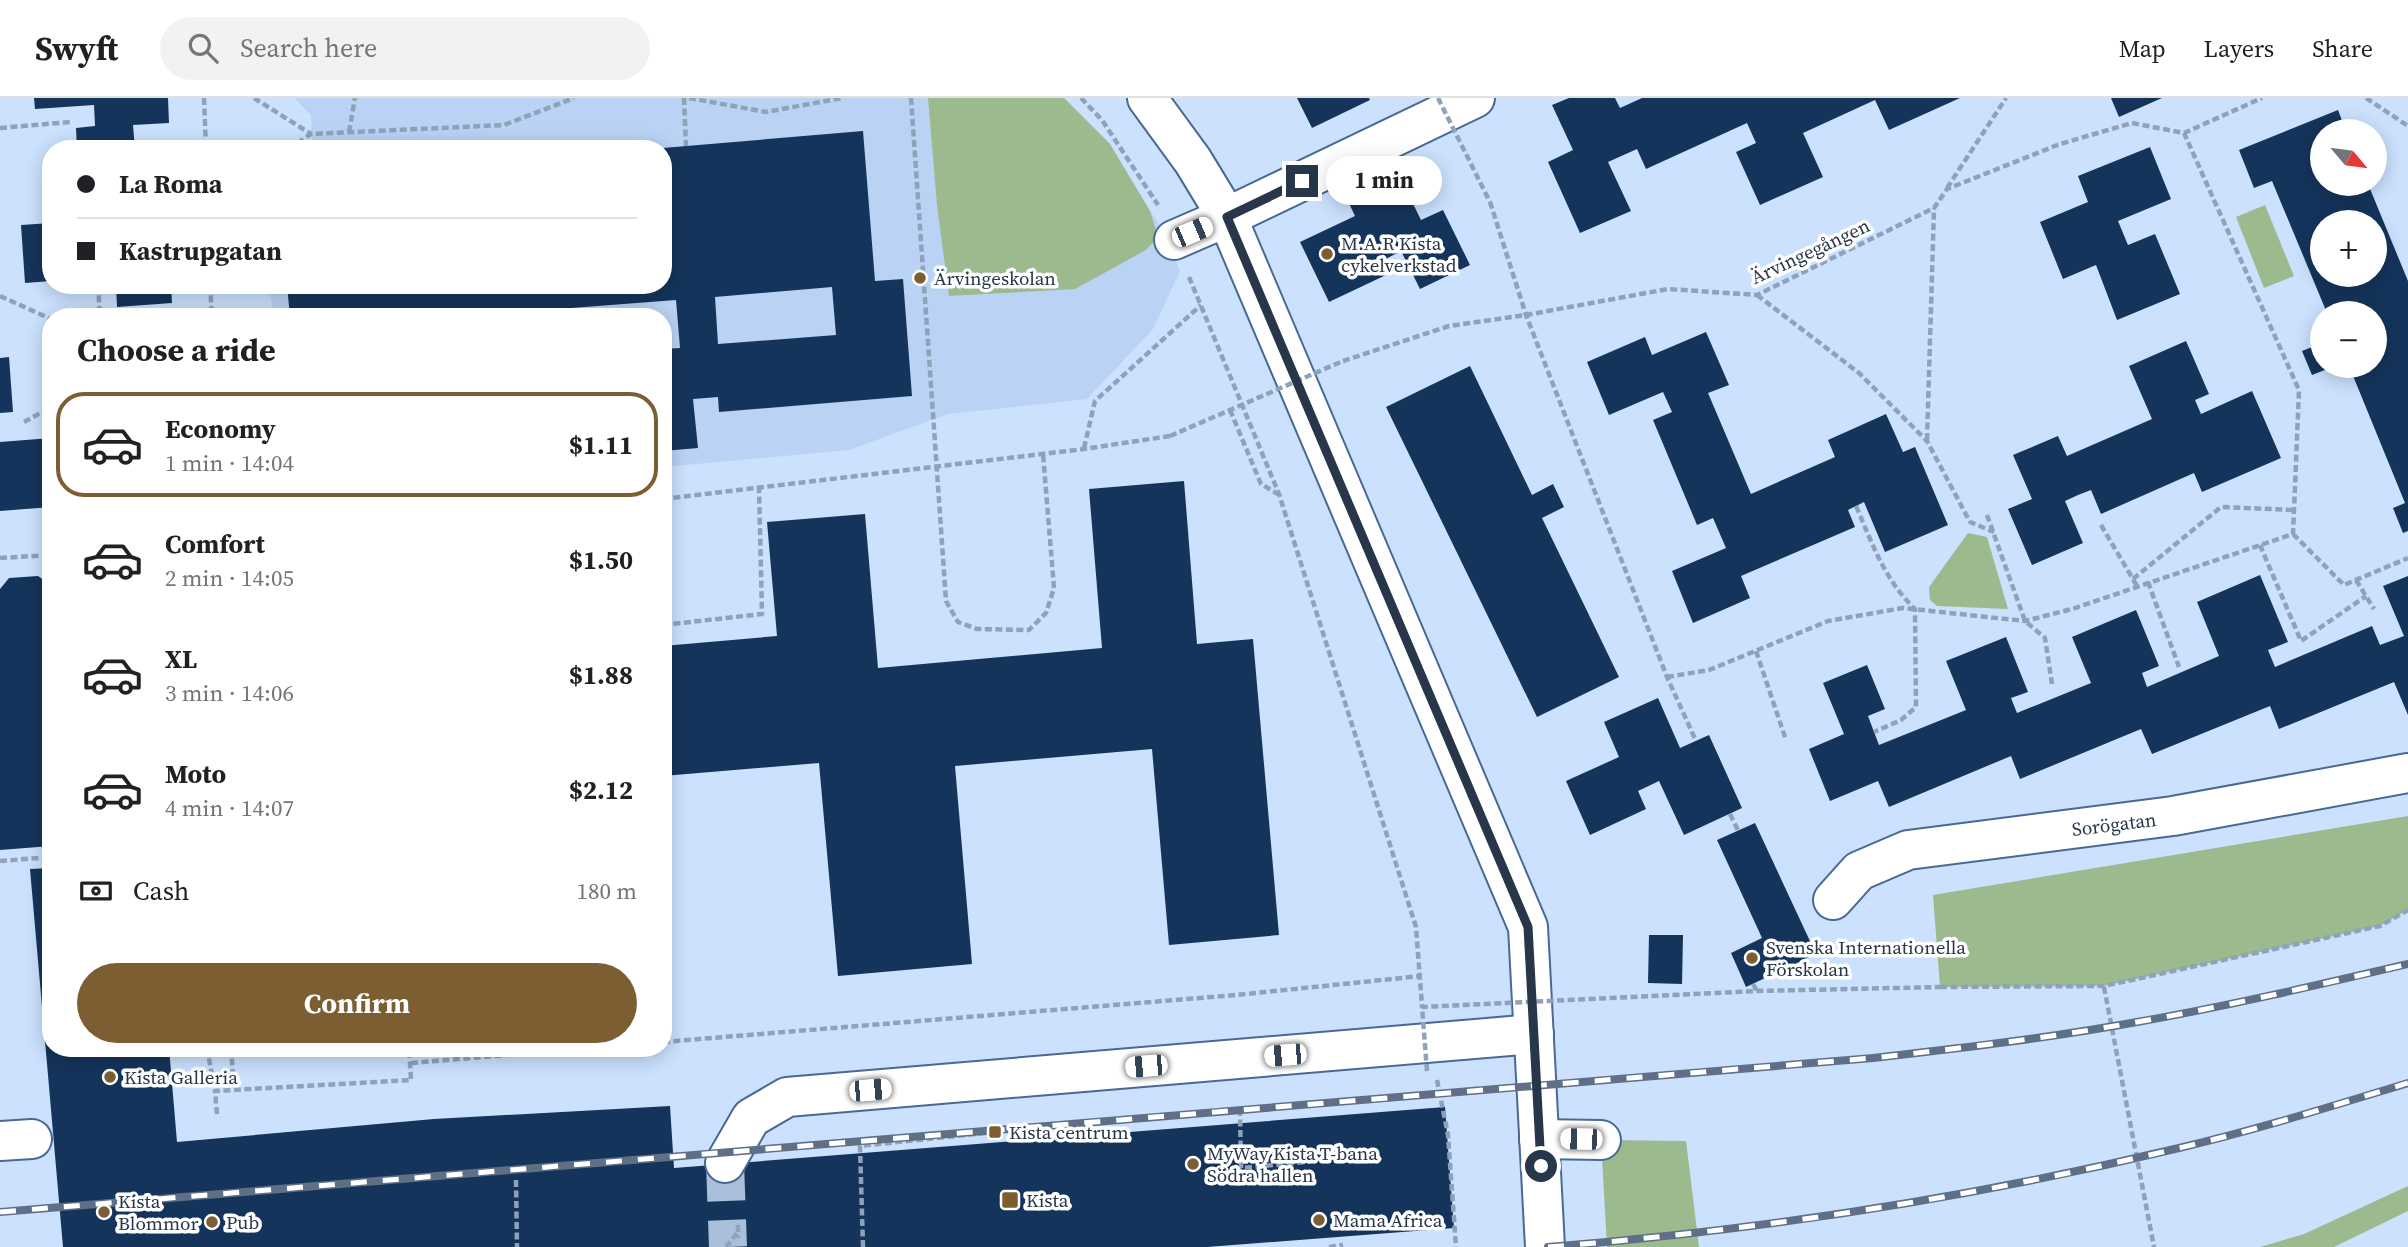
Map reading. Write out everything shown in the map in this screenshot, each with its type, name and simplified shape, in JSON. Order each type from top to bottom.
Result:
[{"type":"street","points":[[1147,98],[1193,161],[1227,217],[1528,927],[1545,1247]]},
{"type":"street","points":[[1174,240],[1475,98]]},
{"type":"street","name":"Sorögatan","points":[[1833,900],[1859,871],[1908,850],[2173,816],[2408,773]]},
{"type":"street","points":[[726,1163],[751,1118],[787,1097],[1534,1034]]},
{"type":"street","points":[[1539,1139],[1601,1140]]},
{"type":"path","points":[[204,98],[206,140]]},
{"type":"path","points":[[254,98],[311,134]]},
{"type":"path","points":[[349,132],[355,98]]},
{"type":"path","points":[[302,140],[311,134],[503,125],[574,98]]},
{"type":"path","points":[[686,146],[686,98],[766,112],[842,98]]},
{"type":"path","points":[[911,98],[946,601],[958,622],[977,629],[1028,630],[1046,613],[1054,588],[1043,454]]},
{"type":"path","points":[[1081,98],[1102,120],[1161,210],[1279,494],[1416,928],[1427,1071]]},
{"type":"path","points":[[1438,98],[1490,202],[1526,316],[1667,677],[1696,741]]},
{"type":"path","name":"Ärvingegången","points":[[672,498],[1084,449],[1170,436],[1343,360],[1450,326],[1526,316],[1668,289],[1757,295],[1934,208],[2006,98]]},
{"type":"path","points":[[1947,189],[2060,144],[2132,123],[2184,133],[2262,98]]},
{"type":"path","points":[[2366,98],[2408,126]]},
{"type":"path","points":[[0,128],[70,122]]},
{"type":"path","points":[[2184,133],[2299,390],[2293,534],[2343,585],[2408,558]]},
{"type":"path","points":[[1927,441],[1934,208]]},
{"type":"path","points":[[1757,295],[1859,373],[1927,441],[1970,522],[1994,532]]},
{"type":"path","points":[[0,296],[42,315]]},
{"type":"path","points":[[1084,449],[1095,401],[1201,304]]},
{"type":"path","points":[[1230,410],[1261,484],[1279,494]]},
{"type":"path","points":[[24,422],[42,412]]},
{"type":"path","points":[[672,624],[762,614],[759,487]]},
{"type":"path","points":[[1856,506],[1886,576],[1898,593],[1915,609],[1916,707],[1902,720],[1874,732]]},
{"type":"path","points":[[2133,579],[2221,507],[2294,510]]},
{"type":"path","points":[[1987,514],[2025,621],[2045,638],[2052,684]]},
{"type":"path","points":[[2101,525],[2137,586]]},
{"type":"path","points":[[1667,677],[1709,670],[1828,621],[1903,608],[2025,621],[2072,609],[2293,534]]},
{"type":"path","points":[[2260,545],[2301,641],[2366,596]]},
{"type":"path","points":[[0,558],[42,556]]},
{"type":"path","points":[[2356,580],[2374,609]]},
{"type":"path","points":[[2148,582],[2179,667]]},
{"type":"path","points":[[1756,651],[1786,740]]},
{"type":"path","points":[[1730,814],[1738,830]]},
{"type":"path","points":[[0,861],[42,858]]},
{"type":"path","points":[[1422,1005],[1756,991],[2104,986],[2380,926],[2408,910]]},
{"type":"path","points":[[672,1041],[1236,995],[1421,976]]},
{"type":"path","points":[[1753,984],[1756,991]]},
{"type":"path","points":[[2104,986],[2154,1247]]},
{"type":"path","points":[[1422,1005],[1447,1135],[1456,1247]]},
{"type":"path","points":[[209,1057],[217,1114]]},
{"type":"path","points":[[232,1057],[234,1090]]},
{"type":"path","points":[[215,1091],[411,1080],[410,1057]]},
{"type":"path","points":[[411,1063],[483,1057]]},
{"type":"path","points":[[1240,1109],[1243,1137],[1241,1168],[1316,1158]]},
{"type":"path","points":[[863,1247],[860,1146],[995,1132]]},
{"type":"path","points":[[516,1180],[517,1247]]},
{"type":"path","points":[[726,1247],[738,1235],[738,1225]]},
{"type":"path","points":[[1329,1247],[1343,1245]]},
{"type":"shaded area","name":"Ärvingeskolan","points":[[294,98],[1064,98],[1110,144],[1162,230],[1180,271],[1153,329],[1087,399],[948,414],[849,450],[672,466],[672,308],[273,308],[270,294],[672,294],[672,140],[312,140],[311,115]]},
{"type":"green space","points":[[928,98],[1064,98],[1110,144],[1150,211],[1158,237],[1146,250],[1075,289],[949,296],[937,205]]},
{"type":"green space","points":[[2265,205],[2294,276],[2264,288],[2236,217]]},
{"type":"green space","points":[[1968,533],[1987,537],[2008,609],[1937,606],[1930,600],[1929,587]]},
{"type":"green space","points":[[2408,816],[2408,910],[2380,926],[2104,986],[1940,987],[1933,895]]},
{"type":"green space","points":[[1601,1140],[1686,1141],[1699,1247],[1607,1247]]},
{"type":"green space","points":[[2408,1186],[2408,1211],[2334,1247],[2260,1247],[2304,1234]]},
{"type":"building","points":[[34,98],[168,98],[169,123],[133,125],[134,140],[77,140],[76,128],[95,126],[94,105],[35,109]]},
{"type":"building","points":[[1297,98],[1369,98],[1370,100],[1312,128]]},
{"type":"building","points":[[1569,98],[1615,98],[1620,108],[1642,98],[1960,98],[1889,130],[1875,100],[1803,133],[1823,177],[1760,205],[1736,152],[1756,143],[1747,123],[1646,169],[1637,149],[1608,162],[1631,211],[1580,233],[1548,162],[1573,150],[1552,105]]},
{"type":"building","points":[[2111,98],[2162,98],[2119,117]]},
{"type":"building","points":[[2338,110],[2341,119],[2316,119]]},
{"type":"building","points":[[2310,121],[2310,196],[2373,196],[2379,210],[2310,210],[2310,272],[2272,181],[2254,188],[2239,150]]},
{"type":"building","points":[[863,131],[875,281],[903,279],[912,396],[719,412],[718,397],[693,399],[698,448],[672,450],[672,348],[680,348],[676,300],[571,308],[289,308],[288,294],[672,294],[672,147]],"holes":[[[832,287],[836,335],[718,344],[715,297]]]},
{"type":"building","points":[[2150,147],[2171,199],[2118,221],[2128,245],[2155,234],[2180,294],[2117,320],[2096,265],[2063,279],[2040,222],[2088,202],[2078,176]]},
{"type":"building","points":[[1390,157],[1421,220],[1443,210],[1470,265],[1420,289],[1401,251],[1380,262],[1386,275],[1329,302],[1300,242],[1355,216],[1339,182]]},
{"type":"building","points":[[42,224],[42,282],[25,283],[21,225]]},
{"type":"building","points":[[2387,230],[2408,281],[2408,531],[2403,533],[2393,508],[2405,503],[2354,378],[2387,378],[2387,301],[2322,301],[2316,287],[2387,287]]},
{"type":"building","points":[[116,294],[172,294],[172,303],[117,307]]},
{"type":"building","points":[[1706,332],[1729,385],[1708,393],[1751,494],[1835,457],[1828,440],[1886,414],[1903,452],[1915,447],[1948,525],[1885,552],[1864,502],[1848,510],[1855,527],[1741,576],[1750,598],[1693,623],[1672,571],[1726,548],[1713,518],[1697,525],[1653,420],[1672,412],[1663,392],[1609,415],[1587,362],[1645,337],[1652,355]]},
{"type":"building","points":[[2186,341],[2209,394],[2195,400],[2201,414],[2252,391],[2281,458],[2202,492],[2194,473],[2101,514],[2091,490],[2078,495],[2065,501],[2083,543],[2032,565],[2008,509],[2032,499],[2013,455],[2058,436],[2067,456],[2152,419],[2129,366]]},
{"type":"building","points":[[2310,348],[2310,370],[2302,351]]},
{"type":"building","points":[[9,357],[13,412],[0,413],[0,358]]},
{"type":"building","points":[[1470,366],[1532,495],[1553,484],[1564,507],[1542,518],[1619,677],[1537,717],[1386,407]]},
{"type":"building","points":[[42,439],[42,508],[0,511],[0,442]]},
{"type":"building","points":[[1184,481],[1197,644],[1253,639],[1279,935],[1169,945],[1152,749],[955,766],[972,964],[838,976],[819,763],[672,775],[672,645],[777,636],[767,522],[865,514],[878,668],[1102,648],[1089,489]]},
{"type":"building","points":[[2260,575],[2288,642],[2268,650],[2275,667],[2372,626],[2380,645],[2404,636],[2383,586],[2408,576],[2408,715],[2394,682],[2279,729],[2270,706],[2152,754],[2141,729],[2020,779],[2011,756],[1889,807],[1878,781],[1830,801],[1809,749],[1844,734],[1823,683],[1867,665],[1885,709],[1868,716],[1879,745],[1966,710],[1946,661],[2006,637],[2028,692],[2011,698],[2017,713],[2091,683],[2072,637],[2136,610],[2159,666],[2142,673],[2147,687],[2219,656],[2197,602]]},
{"type":"building","points":[[38,576],[42,579],[42,847],[0,850],[0,589],[9,578]]},
{"type":"building","points":[[1658,698],[1680,748],[1709,735],[1742,808],[1684,835],[1659,781],[1638,791],[1646,809],[1590,835],[1566,781],[1619,757],[1604,722]]},
{"type":"building","points":[[1755,823],[1816,954],[1746,987],[1731,953],[1762,938],[1717,840]]},
{"type":"building","points":[[42,868],[42,1006],[30,869]]},
{"type":"building","points":[[1649,935],[1683,935],[1682,984],[1648,983]]},
{"type":"building","points":[[46,1057],[170,1057],[177,1142],[434,1119],[670,1106],[674,1168],[1445,1107],[1454,1228],[1207,1247],[63,1247]]},
{"type":"tunnel","points":[[725,1163],[728,1247]]},
{"type":"railway","points":[[0,1212],[1873,1058],[2038,1038],[2137,1022],[2408,964]]},
{"type":"railway","points":[[1548,1247],[1786,1221],[2023,1182],[2208,1141],[2408,1083]]},
{"type":"place","name":"M.A.R Kista cykelverkstad","points":[[1327,254]]},
{"type":"place","name":"Ärvingeskolan","points":[[920,278]]},
{"type":"place","name":"Svenska Internationella Förskolan","points":[[1752,958]]},
{"type":"place","name":"Kista Galleria","points":[[110,1077]]},
{"type":"place","name":"Kista centrum","points":[[995,1132]]},
{"type":"place","name":"MyWay Kista T-bana Södra hallen","points":[[1193,1164]]},
{"type":"place","name":"Kista","points":[[1010,1200]]},
{"type":"place","name":"Kista Blommor","points":[[104,1212]]},
{"type":"place","name":"Mama Africa","points":[[1319,1220]]},
{"type":"place","name":"Pub","points":[[212,1222]]},
{"type":"route","points":[[1302,181],[1227,217],[1528,927],[1541,1166]]}]
